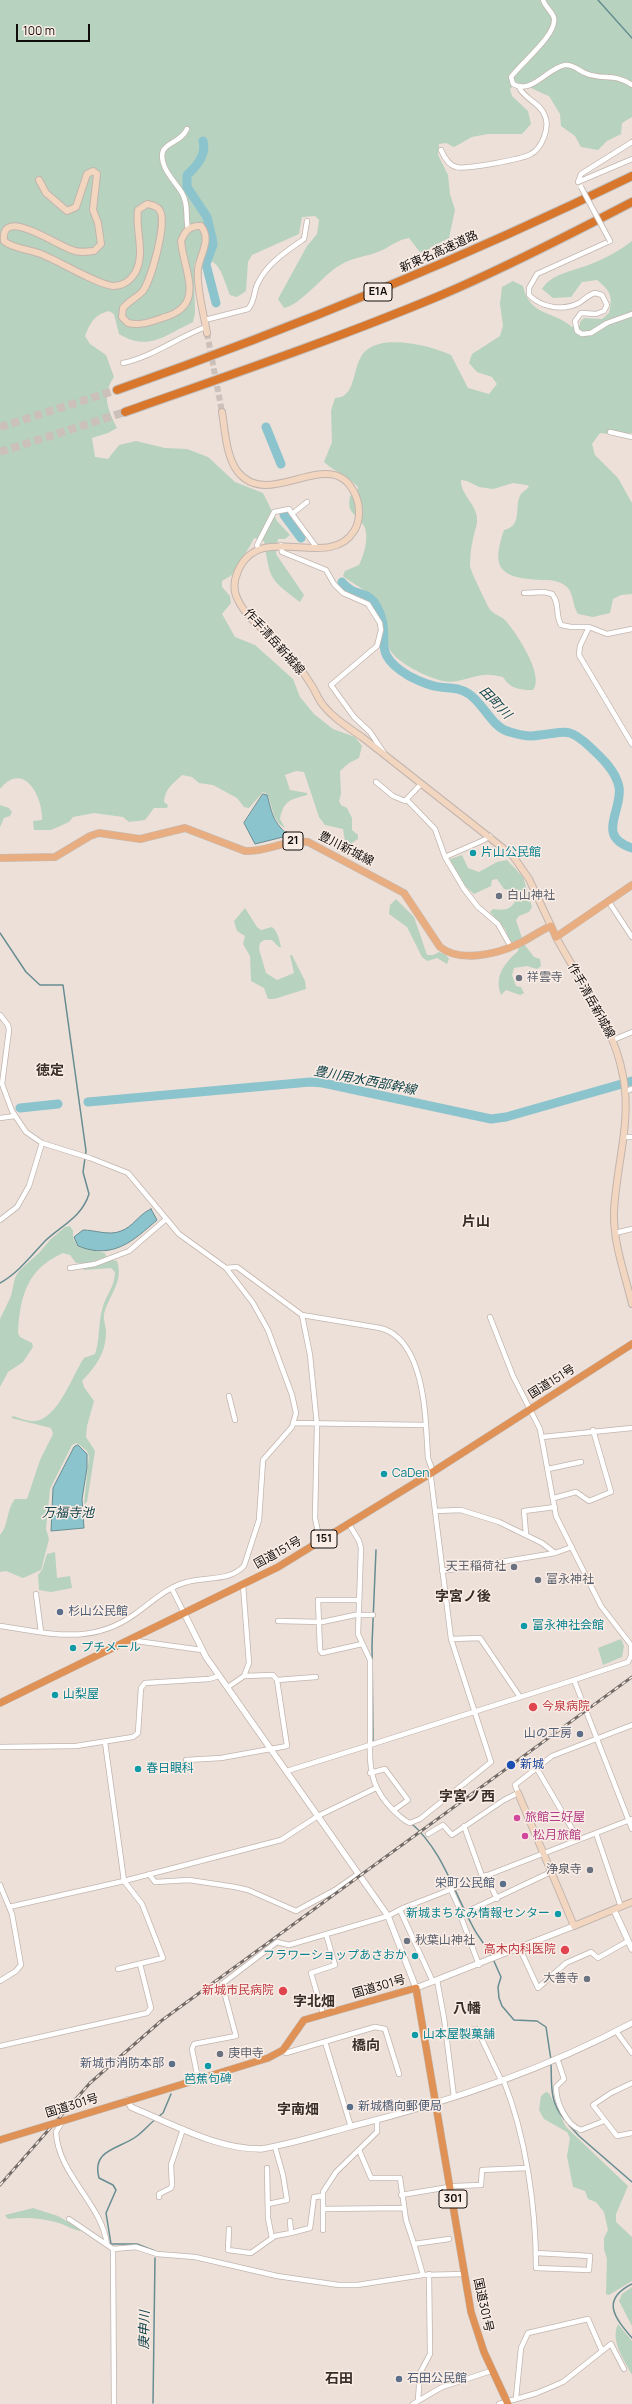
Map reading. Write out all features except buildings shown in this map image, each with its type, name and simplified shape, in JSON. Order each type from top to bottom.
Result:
[{"type":"highway","name":"新東名高速道路","points":[[117,390],[264,338],[431,270],[632,176]]},
{"type":"highway","name":"E1A","points":[[125,412],[294,352],[440,295],[570,235],[632,202]]},
{"type":"highway","name":"国道151号","points":[[0,1703],[243,1585],[349,1524],[632,1344]]},
{"type":"highway","name":"国道301号","points":[[0,2140],[268,2058],[283,2050],[304,2020],[416,1988],[475,2325],[504,2403]]},
{"type":"main road","points":[[39,180],[46,193],[67,211],[76,207],[87,174],[93,171],[97,174],[93,210],[98,223],[101,244],[94,251],[73,251],[24,227],[12,226],[6,228],[3,233],[4,241],[9,245],[41,254],[104,284],[119,286],[128,282],[135,273],[139,261],[140,244],[138,210],[147,204],[155,206],[160,211],[162,218],[158,248],[148,281],[142,292],[123,308],[122,317],[128,323],[146,323],[169,316],[188,302],[191,293],[180,241],[188,229],[194,226],[201,226],[206,232],[206,242],[198,272],[207,330]]},
{"type":"main road","name":"作手清岳新城線","points":[[222,412],[232,461],[237,472],[245,479],[264,486],[290,482],[308,475],[332,474],[343,479],[352,488],[357,500],[359,514],[357,526],[350,537],[340,543],[317,548],[281,546],[259,550],[246,559],[236,576],[235,591],[239,603],[260,629],[278,643],[294,660],[321,704],[331,714],[490,836],[521,866],[536,893],[551,926]]},
{"type":"main road","name":"豊川新城線","points":[[0,858],[55,857],[90,836],[99,833],[140,840],[185,828],[245,851],[255,851],[293,841],[308,842],[404,893],[435,941],[446,952],[463,956],[511,947],[551,926]]},
{"type":"main road","points":[[551,926],[556,937],[632,885]]},
{"type":"main road","name":"作手清岳新城線","points":[[556,937],[613,1040],[628,1090],[616,1191],[615,1233],[632,1300]]},
{"type":"main road","points":[[518,1793],[574,1926],[632,1902]]},
{"type":"street","points":[[441,150],[449,163],[457,168],[495,163],[531,154],[539,148],[544,139],[546,130],[546,116],[519,87],[513,84],[511,77],[548,37],[554,23],[554,17],[543,0]]},
{"type":"street","points":[[519,87],[531,84],[558,67],[566,65],[597,76],[622,78],[632,85]]},
{"type":"street","points":[[187,129],[184,136],[166,147],[163,152],[162,160],[186,204],[188,229]]},
{"type":"street","points":[[578,182],[581,174],[632,142]]},
{"type":"street","points":[[578,182],[632,159]]},
{"type":"street","points":[[578,182],[610,241],[538,274],[532,279],[529,288],[529,295],[538,304],[559,307],[579,302],[595,293],[602,295],[607,305],[604,311],[596,314],[581,313],[575,321],[577,331],[582,334],[591,333],[607,323],[632,314]]},
{"type":"street","points":[[205,320],[248,309],[252,305],[260,278],[283,253],[304,239],[307,221]]},
{"type":"street","points":[[123,363],[137,359],[188,333],[207,330]]},
{"type":"street","points":[[610,432],[632,437]]},
{"type":"street","points":[[292,514],[307,502]]},
{"type":"street","points":[[259,550],[257,545],[274,512],[289,509],[317,548]]},
{"type":"street","points":[[281,546],[282,552],[326,570],[334,584],[343,593],[368,604],[380,623],[381,636],[377,646],[331,685],[354,717],[370,732],[384,752],[384,756]]},
{"type":"street","points":[[524,593],[544,592],[552,594],[557,602],[558,620],[562,625],[572,627],[589,627],[607,634],[632,629]]},
{"type":"street","points":[[589,627],[580,646],[579,654],[632,744]]},
{"type":"street","points":[[376,782],[397,798],[408,801],[437,833],[445,857],[471,899],[498,924],[511,947]]},
{"type":"street","points":[[408,801],[421,784]]},
{"type":"street","points":[[445,857],[490,836]]},
{"type":"street","points":[[609,902],[632,937]]},
{"type":"street","points":[[0,1015],[8,1025],[9,1030],[2,1076],[2,1091],[15,1116],[26,1132],[42,1143],[86,1157],[128,1173],[165,1220],[185,1240],[226,1268],[253,1303],[268,1330],[295,1406],[294,1423],[263,1460],[259,1520],[244,1566],[234,1575],[188,1581],[152,1600],[128,1619],[98,1632],[80,1635],[40,1632],[0,1626]]},
{"type":"street","points":[[613,1040],[632,1032]]},
{"type":"street","points":[[0,1118],[15,1116]]},
{"type":"street","points":[[623,1137],[632,1137]]},
{"type":"street","points":[[0,1220],[17,1207],[29,1186],[42,1143]]},
{"type":"street","points":[[70,1268],[95,1264],[129,1251],[165,1220]]},
{"type":"street","points":[[615,1233],[632,1229]]},
{"type":"street","points":[[226,1268],[237,1267],[302,1315],[380,1328],[389,1331],[411,1355],[424,1393],[428,1458],[450,1639],[491,1762],[412,1823],[376,1788],[373,1772],[370,1660],[358,1634],[361,1548],[360,1541],[349,1524]]},
{"type":"street","points":[[302,1315],[310,1355],[317,1425],[315,1518],[320,1541]]},
{"type":"street","points":[[287,1771],[628,1662],[631,1656],[631,1645],[601,1606],[556,1516],[542,1437],[490,1317]]},
{"type":"street","points":[[229,1396],[235,1420]]},
{"type":"street","points":[[294,1423],[317,1425],[426,1424]]},
{"type":"street","points":[[542,1437],[593,1430],[632,1428]]},
{"type":"street","points":[[554,1498],[576,1492],[589,1501],[611,1492],[593,1430]]},
{"type":"street","points":[[548,1469],[581,1462]]},
{"type":"street","points":[[526,1534],[524,1511],[555,1507]]},
{"type":"street","points":[[435,1510],[467,1511],[526,1534],[542,1543],[555,1553]]},
{"type":"street","points":[[442,1571],[490,1565],[522,1557],[555,1553],[572,1547]]},
{"type":"street","points":[[243,1585],[249,1663],[244,1676]]},
{"type":"street","points":[[172,1589],[202,1650],[388,1916],[416,1988],[520,1949],[574,1926]]},
{"type":"street","points":[[36,1594],[40,1632]]},
{"type":"street","points":[[359,1600],[318,1600],[320,1650],[322,1653],[362,1644]]},
{"type":"street","points":[[278,1621],[319,1622],[359,1615],[373,1615]]},
{"type":"street","points":[[450,1639],[480,1638],[520,1697]]},
{"type":"street","points":[[128,1640],[202,1650]]},
{"type":"street","points":[[186,1760],[222,1758],[287,1746],[277,1680],[273,1675],[244,1676],[228,1687]]},
{"type":"street","points":[[0,1747],[76,1746],[105,1742],[137,1735],[141,1688],[145,1683],[209,1679],[220,1676]]},
{"type":"street","points":[[277,1680],[316,1677]]},
{"type":"street","points":[[574,1680],[630,1820],[632,1829]]},
{"type":"street","points":[[428,1834],[442,1825],[452,1835],[504,1800],[518,1793],[515,1785],[536,1767],[560,1752],[632,1725]]},
{"type":"street","points":[[105,1742],[124,1881],[142,1904],[163,1958],[118,1969]]},
{"type":"street","points":[[536,1767],[578,1839]]},
{"type":"street","points":[[373,1772],[385,1769],[408,1800],[396,1809]]},
{"type":"street","points":[[9,1907],[124,1881],[281,1840],[318,1816],[376,1788]]},
{"type":"street","points":[[198,2079],[192,2050],[194,2044],[236,2036],[222,1984],[278,1942],[289,1945],[388,1916],[453,1888],[630,1820]]},
{"type":"street","points":[[464,1826],[484,1876],[497,1899]]},
{"type":"street","points":[[596,1833],[621,1907]]},
{"type":"street","points":[[479,1965],[461,1917],[464,1913],[497,1899],[551,1872]]},
{"type":"street","points":[[149,1874],[155,1882],[189,1880],[248,1890],[296,1911],[334,1890],[358,1874]]},
{"type":"street","points":[[0,1885],[9,1907],[21,1965],[16,1971],[0,1981]]},
{"type":"street","points":[[453,1888],[464,1913]]},
{"type":"street","points":[[400,1910],[435,1981],[446,2034],[454,2098]]},
{"type":"street","points":[[614,1910],[632,1949]]},
{"type":"street","points":[[323,2014],[311,1973],[335,1965],[326,1934]]},
{"type":"street","points":[[520,1949],[538,1988],[566,1963],[591,1952],[598,1958],[628,1940]]},
{"type":"street","points":[[0,2046],[147,2013],[151,2008],[140,1964]]},
{"type":"street","points":[[127,2100],[131,2107],[157,2119],[228,2146],[243,2149],[275,2147],[377,2121],[454,2098],[548,2062],[616,2031],[632,2022]]},
{"type":"street","points":[[283,2050],[286,2053],[375,2027],[385,2029],[399,2074]]},
{"type":"street","points":[[446,2034],[478,2029],[502,2079],[519,2126],[526,2168],[536,2253],[536,2268],[589,2270],[590,2256],[536,2253]]},
{"type":"street","points":[[616,2031],[632,2053]]},
{"type":"street","points":[[325,2042],[351,2127]]},
{"type":"street","points":[[556,2058],[564,2075],[564,2079],[556,2087],[556,2097],[560,2109],[581,2130],[604,2121]]},
{"type":"street","points":[[632,2083],[611,2093],[593,2105],[617,2136],[632,2133]]},
{"type":"street","points":[[60,2121],[56,2132],[62,2154],[72,2179],[102,2228],[107,2245]]},
{"type":"street","points":[[324,2230],[323,2196],[332,2176],[377,2132],[377,2121]]},
{"type":"street","points":[[159,2197],[160,2194],[171,2188],[171,2165],[183,2129]]},
{"type":"street","points":[[268,2204],[287,2200],[283,2174],[275,2147]]},
{"type":"street","points":[[359,2150],[371,2178],[400,2178],[403,2208],[423,2275]]},
{"type":"street","points":[[267,2168],[268,2218],[272,2238]]},
{"type":"street","points":[[401,2195],[451,2187],[481,2185],[482,2170],[526,2168]]},
{"type":"street","points":[[229,2229],[228,2250],[253,2252],[272,2238],[310,2228],[314,2197],[323,2196]]},
{"type":"street","points":[[323,2209],[403,2208]]},
{"type":"street","points":[[69,2219],[113,2249],[136,2247],[157,2254],[195,2257],[277,2276],[339,2285],[357,2285],[429,2274],[465,2274]]},
{"type":"street","points":[[290,2221],[291,2233]]},
{"type":"street","points":[[414,2244],[449,2239]]},
{"type":"street","points":[[113,2249],[114,2404]]},
{"type":"street","points":[[418,2400],[420,2373],[430,2354],[429,2274]]},
{"type":"street","points":[[516,2398],[521,2348],[528,2333],[588,2319],[602,2352]]},
{"type":"street","points":[[504,2403],[516,2398],[537,2393],[563,2382],[613,2345],[624,2369]]},
{"type":"street","points":[[413,2404],[442,2387],[491,2371]]},
{"type":"green space","points":[[0,0],[632,0],[632,117],[622,123],[621,134],[607,141],[598,150],[581,147],[575,136],[561,126],[560,114],[549,96],[525,85],[516,83],[510,89],[512,96],[528,111],[531,124],[522,134],[488,134],[472,137],[454,147],[446,143],[439,144],[438,155],[448,175],[450,194],[455,210],[449,238],[431,247],[426,254],[419,251],[409,238],[400,240],[378,252],[342,264],[296,302],[284,308],[278,299],[307,246],[317,234],[319,220],[315,216],[302,217],[299,234],[252,255],[248,262],[246,291],[237,297],[230,295],[222,274],[215,264],[204,259],[196,260],[194,266],[195,313],[193,322],[157,340],[139,342],[119,334],[114,314],[109,311],[96,317],[85,336],[90,344],[106,355],[114,377],[108,390],[107,402],[117,428],[108,433],[92,438],[95,457],[108,459],[119,445],[136,441],[165,448],[187,449],[208,457],[235,482],[263,493],[277,521],[290,535],[285,539],[278,539],[276,554],[304,595],[300,602],[277,583],[270,571],[264,541],[254,538],[232,575],[222,581],[222,587],[230,596],[231,603],[222,614],[235,637],[255,645],[293,679],[300,697],[314,714],[333,729],[355,737],[362,746],[359,758],[349,763],[340,771],[341,794],[339,801],[341,805],[347,808],[352,818],[352,830],[358,835],[358,839],[352,843],[350,850],[346,848],[343,829],[325,825],[319,817],[304,772],[296,771],[285,775],[290,790],[307,793],[307,795],[292,800],[283,808],[280,819],[285,828],[275,817],[267,794],[263,792],[249,808],[244,807],[237,798],[213,785],[199,783],[192,777],[182,775],[166,793],[164,802],[168,805],[167,808],[154,808],[145,820],[129,822],[123,817],[94,813],[73,817],[69,822],[51,830],[34,830],[33,821],[42,820],[39,801],[30,785],[24,780],[17,778],[9,781],[0,789]]},
{"type":"green space","points":[[632,241],[632,433],[617,435],[600,433],[592,444],[595,455],[618,478],[632,503],[632,594],[621,595],[613,599],[610,613],[593,617],[578,614],[569,590],[561,583],[551,580],[516,577],[507,573],[499,562],[498,554],[500,543],[504,530],[510,528],[516,520],[521,494],[529,487],[527,485],[513,483],[493,489],[479,487],[467,481],[461,480],[462,489],[477,517],[472,542],[471,569],[490,610],[505,620],[516,634],[528,654],[536,683],[533,690],[524,690],[512,686],[503,677],[494,675],[479,676],[448,682],[413,669],[398,659],[389,648],[385,618],[379,603],[370,594],[343,576],[345,571],[359,565],[365,550],[366,532],[365,527],[350,509],[349,505],[350,496],[357,492],[358,487],[350,479],[324,462],[332,442],[331,411],[335,398],[343,396],[348,392],[362,355],[368,349],[376,345],[398,342],[421,345],[451,355],[468,388],[489,394],[497,384],[492,377],[477,372],[469,363],[472,354],[500,336],[503,326],[500,304],[502,287],[513,281],[523,286],[526,296],[531,303],[543,312],[565,322],[572,327],[580,325],[580,322],[584,318],[602,319],[609,313],[611,298],[608,291],[597,280],[582,282],[571,297],[553,298],[542,289],[551,279],[602,259]]},
{"type":"green space","points":[[0,805],[9,808],[12,812],[10,816],[4,818],[0,827]]},
{"type":"green space","points":[[462,855],[468,868],[479,872],[497,862],[507,860],[523,877],[532,907],[529,912],[519,916],[516,920],[522,938],[511,944],[505,929],[490,912],[493,909],[503,910],[512,906],[518,894],[516,891],[504,889],[497,879],[492,880],[491,886],[474,894],[459,878],[451,864],[450,859]]},
{"type":"green space","points":[[396,899],[414,917],[427,955],[433,955],[439,952],[446,955],[449,959],[447,964],[437,958],[427,961],[422,957],[407,927],[389,914],[390,905]]},
{"type":"green space","points":[[245,908],[257,927],[261,930],[272,927],[276,931],[279,938],[281,947],[279,947],[272,940],[264,940],[260,943],[259,949],[266,973],[277,980],[294,973],[290,955],[292,955],[305,981],[306,989],[274,999],[268,999],[264,988],[251,981],[250,956],[243,944],[245,936],[237,931],[234,921]]},
{"type":"green space","points":[[524,944],[534,957],[540,959],[541,966],[537,969],[527,966],[514,968],[512,975],[516,986],[521,987],[524,993],[520,995],[506,990],[501,995],[499,982],[502,971],[508,961],[518,951],[519,947]]},
{"type":"green space","points":[[70,1226],[73,1231],[73,1238],[78,1247],[105,1253],[106,1257],[89,1263],[76,1263],[70,1255],[63,1253],[41,1267],[33,1276],[28,1285],[21,1307],[18,1333],[20,1337],[32,1343],[33,1347],[23,1362],[8,1372],[0,1387],[0,1319],[11,1296],[15,1278],[19,1271],[40,1252],[50,1240],[65,1227]]},
{"type":"green space","points":[[112,1260],[117,1261],[119,1275],[104,1314],[106,1340],[99,1359],[82,1381],[84,1387],[94,1401],[87,1426],[86,1437],[95,1451],[87,1502],[84,1504],[89,1456],[87,1451],[77,1443],[72,1445],[50,1489],[46,1529],[49,1539],[41,1570],[23,1578],[6,1571],[0,1572],[0,1535],[5,1527],[10,1508],[15,1499],[27,1499],[40,1460],[53,1434],[51,1428],[11,1418],[13,1416],[35,1421],[51,1413],[64,1395],[84,1358],[95,1354],[98,1343],[102,1310],[105,1300],[112,1287],[115,1272],[111,1268],[84,1270],[83,1268]]},
{"type":"green space","points":[[55,1552],[57,1578],[70,1576],[72,1588],[51,1592],[39,1590],[38,1575],[42,1570],[47,1554]]},
{"type":"green space","points":[[621,1639],[624,1646],[622,1657],[603,1665],[598,1648]]},
{"type":"green space","points":[[546,2092],[549,2093],[566,2127],[628,2186],[616,2214],[616,2222],[632,2237],[632,2281],[609,2295],[606,2294],[607,2259],[604,2249],[604,2238],[608,2230],[604,2212],[596,2202],[588,2199],[585,2191],[573,2187],[567,2156],[570,2138],[567,2132],[544,2119],[539,2110],[541,2096]]},
{"type":"green space","points":[[33,2208],[58,2216],[83,2231],[46,2220],[28,2218],[8,2219],[5,2215]]},
{"type":"green space","points":[[632,2287],[632,2326],[619,2301],[622,2294]]},
{"type":"green space","points":[[618,2324],[632,2341],[632,2375],[617,2343],[616,2330]]},
{"type":"water","points":[[263,794],[267,795],[275,820],[287,836],[255,844],[244,823]]},
{"type":"water","points":[[151,1209],[157,1220],[131,1241],[122,1246],[102,1251],[90,1250],[78,1246],[74,1237],[83,1230],[107,1233],[121,1231],[129,1227]]},
{"type":"water","name":"万福寺池","points":[[78,1445],[87,1454],[87,1468],[82,1499],[84,1528],[51,1531],[53,1488],[74,1447]]},
{"type":"waterway","points":[[598,0],[632,38]]},
{"type":"waterway","name":"田町川","points":[[203,141],[204,146],[202,156],[187,175],[187,187],[207,217],[213,245],[206,264],[216,303]]},
{"type":"waterway","name":"田町川","points":[[266,427],[281,464]]},
{"type":"waterway","name":"田町川","points":[[284,515],[301,538]]},
{"type":"waterway","name":"田町川","points":[[342,582],[354,592],[369,597],[374,602],[380,614],[383,625],[385,650],[388,658],[396,667],[409,676],[421,682],[438,687],[465,691],[474,698],[493,721],[504,730],[529,736],[566,732],[576,736],[589,746],[615,775],[619,787],[619,796],[613,822],[613,830],[615,837],[621,843],[632,848]]},
{"type":"waterway","points":[[0,933],[26,972],[40,985],[63,985],[86,1151],[83,1172],[89,1194],[86,1202],[76,1215],[45,1241],[7,1279],[0,1283]]},
{"type":"waterway","name":"豊川用水西部幹線","points":[[88,1102],[310,1082],[323,1083],[491,1119],[506,1117],[632,1081]]},
{"type":"waterway","name":"豊川用水西部幹線","points":[[20,1108],[58,1104]]},
{"type":"waterway","points":[[373,1742],[372,1645],[376,1550]]},
{"type":"waterway","points":[[411,1823],[431,1845],[439,1858],[474,1929],[491,1956]]},
{"type":"waterway","points":[[493,1959],[501,1977],[498,1987],[499,1998],[502,2006],[514,2020],[537,2021],[546,2027],[551,2060]]},
{"type":"waterway","points":[[551,2064],[552,2093],[559,2112],[564,2119]]},
{"type":"waterway","name":"庚申川","points":[[158,2117],[163,2113],[171,2094]]},
{"type":"waterway","name":"庚申川","points":[[155,2251],[137,2244],[111,2244],[106,2213],[116,2190],[113,2185],[99,2178],[98,2168],[99,2161],[103,2155],[137,2136],[156,2119]]},
{"type":"waterway","points":[[569,2125],[579,2136],[632,2182]]},
{"type":"waterway","name":"庚申川","points":[[153,2403],[155,2258]]},
{"type":"waterway","points":[[632,2284],[622,2290],[616,2296],[613,2303],[616,2316],[632,2338]]},
{"type":"tunnel","points":[[207,333],[222,412]]},
{"type":"tunnel","points":[[0,427],[117,390]]},
{"type":"tunnel","points":[[0,452],[125,412]]},
{"type":"railway","points":[[0,2185],[90,2083],[161,2021],[632,1677]]},
{"type":"place","name":"片山公民館","points":[[473,853]]},
{"type":"place","name":"白山神社","points":[[499,896]]},
{"type":"place","name":"祥雲寺","points":[[519,978]]},
{"type":"place","name":"CaDen","points":[[384,1474]]},
{"type":"place","name":"天王稲荷社","points":[[514,1567]]},
{"type":"place","name":"富永神社","points":[[538,1580]]},
{"type":"place","name":"杉山公民館","points":[[60,1612]]},
{"type":"place","name":"富永神社会館","points":[[524,1626]]},
{"type":"place","name":"プチメール","points":[[73,1648]]},
{"type":"place","name":"山梨屋","points":[[55,1695]]},
{"type":"place","name":"今泉病院","points":[[533,1707]]},
{"type":"place","name":"山の工房","points":[[580,1734]]},
{"type":"place","name":"新城","points":[[511,1765]]},
{"type":"place","name":"春日眼科","points":[[138,1769]]},
{"type":"place","name":"旅館三好屋","points":[[517,1818]]},
{"type":"place","name":"松月旅館","points":[[525,1836]]},
{"type":"place","name":"浄泉寺","points":[[590,1870]]},
{"type":"place","name":"栄町公民館","points":[[503,1884]]},
{"type":"place","name":"新城まちなみ情報センター","points":[[558,1914]]},
{"type":"place","name":"秋葉山神社","points":[[407,1941]]},
{"type":"place","name":"高木内科医院","points":[[565,1950]]},
{"type":"place","name":"フラワーショップあさおか","points":[[415,1956]]},
{"type":"place","name":"大善寺","points":[[587,1979]]},
{"type":"place","name":"新城市民病院","points":[[283,1991]]},
{"type":"place","name":"山本屋製菓舗","points":[[415,2035]]},
{"type":"place","name":"庚申寺","points":[[220,2054]]},
{"type":"place","name":"新城市消防本部","points":[[172,2064]]},
{"type":"place","name":"芭蕉句碑","points":[[208,2066]]},
{"type":"place","name":"新城橋向郵便局","points":[[350,2107]]},
{"type":"place","name":"石田公民館","points":[[399,2379]]},
{"type":"district","name":"徳定","points":[[50,1071]]},
{"type":"district","name":"片山","points":[[476,1222]]},
{"type":"district","name":"字宮ノ後","points":[[463,1597]]},
{"type":"district","name":"字宮ノ西","points":[[467,1797]]},
{"type":"district","name":"字北畑","points":[[314,2002]]},
{"type":"district","name":"八幡","points":[[467,2009]]},
{"type":"district","name":"橋向","points":[[366,2046]]},
{"type":"district","name":"字南畑","points":[[298,2110]]},
{"type":"district","name":"石田","points":[[339,2379]]}]
